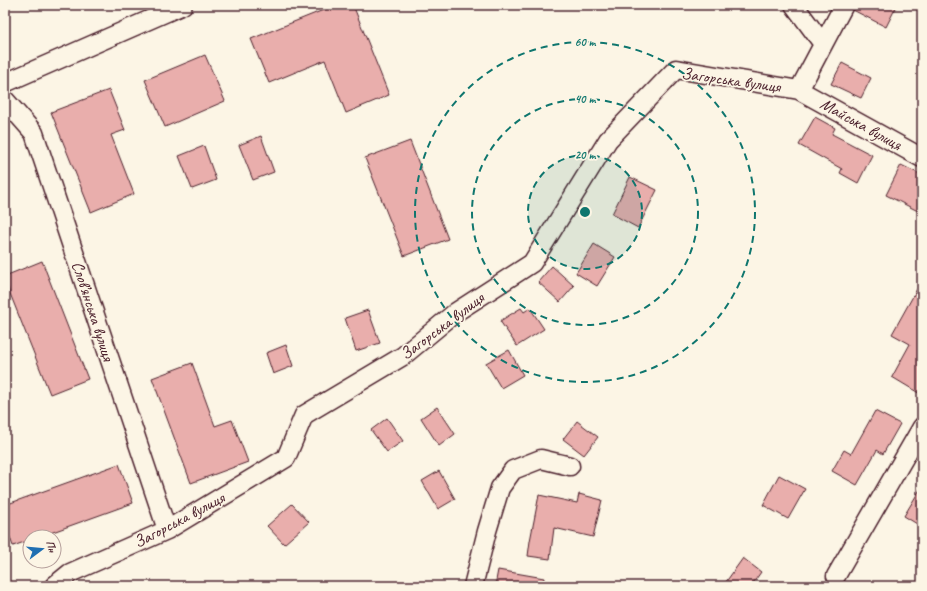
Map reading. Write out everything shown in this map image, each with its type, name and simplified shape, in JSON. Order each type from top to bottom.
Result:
[{"type":"street","points":[[5,83],[180,5]]},
{"type":"street","points":[[794,5],[823,44]]},
{"type":"street","points":[[799,90],[844,5]]},
{"type":"street","name":"Загорська вулиця","points":[[54,586],[70,573],[167,530],[286,458],[304,414],[403,356],[456,312],[532,263],[608,140],[676,69],[799,90]]},
{"type":"street","name":"Майська вулиця","points":[[799,90],[922,158]]},
{"type":"street","name":"Слов’янська вулиця","points":[[5,100],[34,133],[167,530]]},
{"type":"street","points":[[836,576],[922,427]]},
{"type":"street","points":[[473,586],[500,488],[513,470],[541,459],[570,466]]},
{"type":"building","points":[[336,5],[353,5],[389,95],[346,113],[325,60],[269,83],[251,39]]},
{"type":"building","points":[[854,5],[897,5],[886,27],[853,10]]},
{"type":"building","points":[[205,55],[225,101],[165,127],[145,80]]},
{"type":"building","points":[[842,63],[871,78],[861,98],[831,84]]},
{"type":"building","points":[[109,90],[125,130],[111,135],[134,194],[91,212],[51,112]]},
{"type":"building","points":[[815,117],[835,128],[832,134],[872,155],[858,183],[840,173],[842,169],[799,145]]},
{"type":"building","points":[[261,136],[274,172],[253,180],[239,145]]},
{"type":"building","points":[[410,141],[448,239],[404,256],[365,158]]},
{"type":"building","points":[[204,146],[216,180],[192,189],[179,156]]},
{"type":"building","points":[[901,165],[922,175],[922,213],[886,195]]},
{"type":"building","points":[[630,177],[657,190],[638,228],[612,214]]},
{"type":"building","points":[[594,244],[615,257],[597,286],[576,273]]},
{"type":"building","points":[[42,261],[88,379],[50,394],[5,281],[5,276]]},
{"type":"building","points":[[552,266],[574,286],[560,302],[538,282]]},
{"type":"building","points":[[922,280],[922,395],[892,377],[910,344],[892,334]]},
{"type":"building","points":[[521,308],[524,312],[530,308],[544,329],[517,346],[500,321]]},
{"type":"building","points":[[368,310],[380,343],[356,351],[345,318]]},
{"type":"building","points":[[286,345],[293,366],[273,374],[266,353]]},
{"type":"building","points":[[509,350],[523,375],[501,388],[486,363]]},
{"type":"building","points":[[192,363],[215,426],[232,420],[248,462],[191,483],[152,378]]},
{"type":"building","points":[[437,407],[455,434],[439,446],[421,418]]},
{"type":"building","points":[[875,411],[900,424],[883,454],[877,450],[857,485],[832,471],[844,450],[851,454]]},
{"type":"building","points":[[387,418],[403,441],[387,452],[371,430]]},
{"type":"building","points":[[577,421],[598,437],[584,455],[563,439]]},
{"type":"building","points":[[119,464],[133,503],[61,529],[22,529],[22,543],[13,546],[5,524],[5,505]]},
{"type":"building","points":[[439,471],[455,499],[438,509],[422,481]]},
{"type":"building","points":[[779,475],[805,489],[788,519],[763,505]]},
{"type":"building","points":[[922,486],[922,527],[904,516]]},
{"type":"building","points":[[579,494],[602,500],[593,537],[554,528],[550,559],[528,556],[539,495],[577,503]]},
{"type":"building","points":[[292,504],[309,522],[284,544],[267,526]]},
{"type":"building","points":[[743,558],[761,572],[751,586],[723,586]]},
{"type":"building","points":[[498,570],[544,578],[543,586],[495,586]]}]
